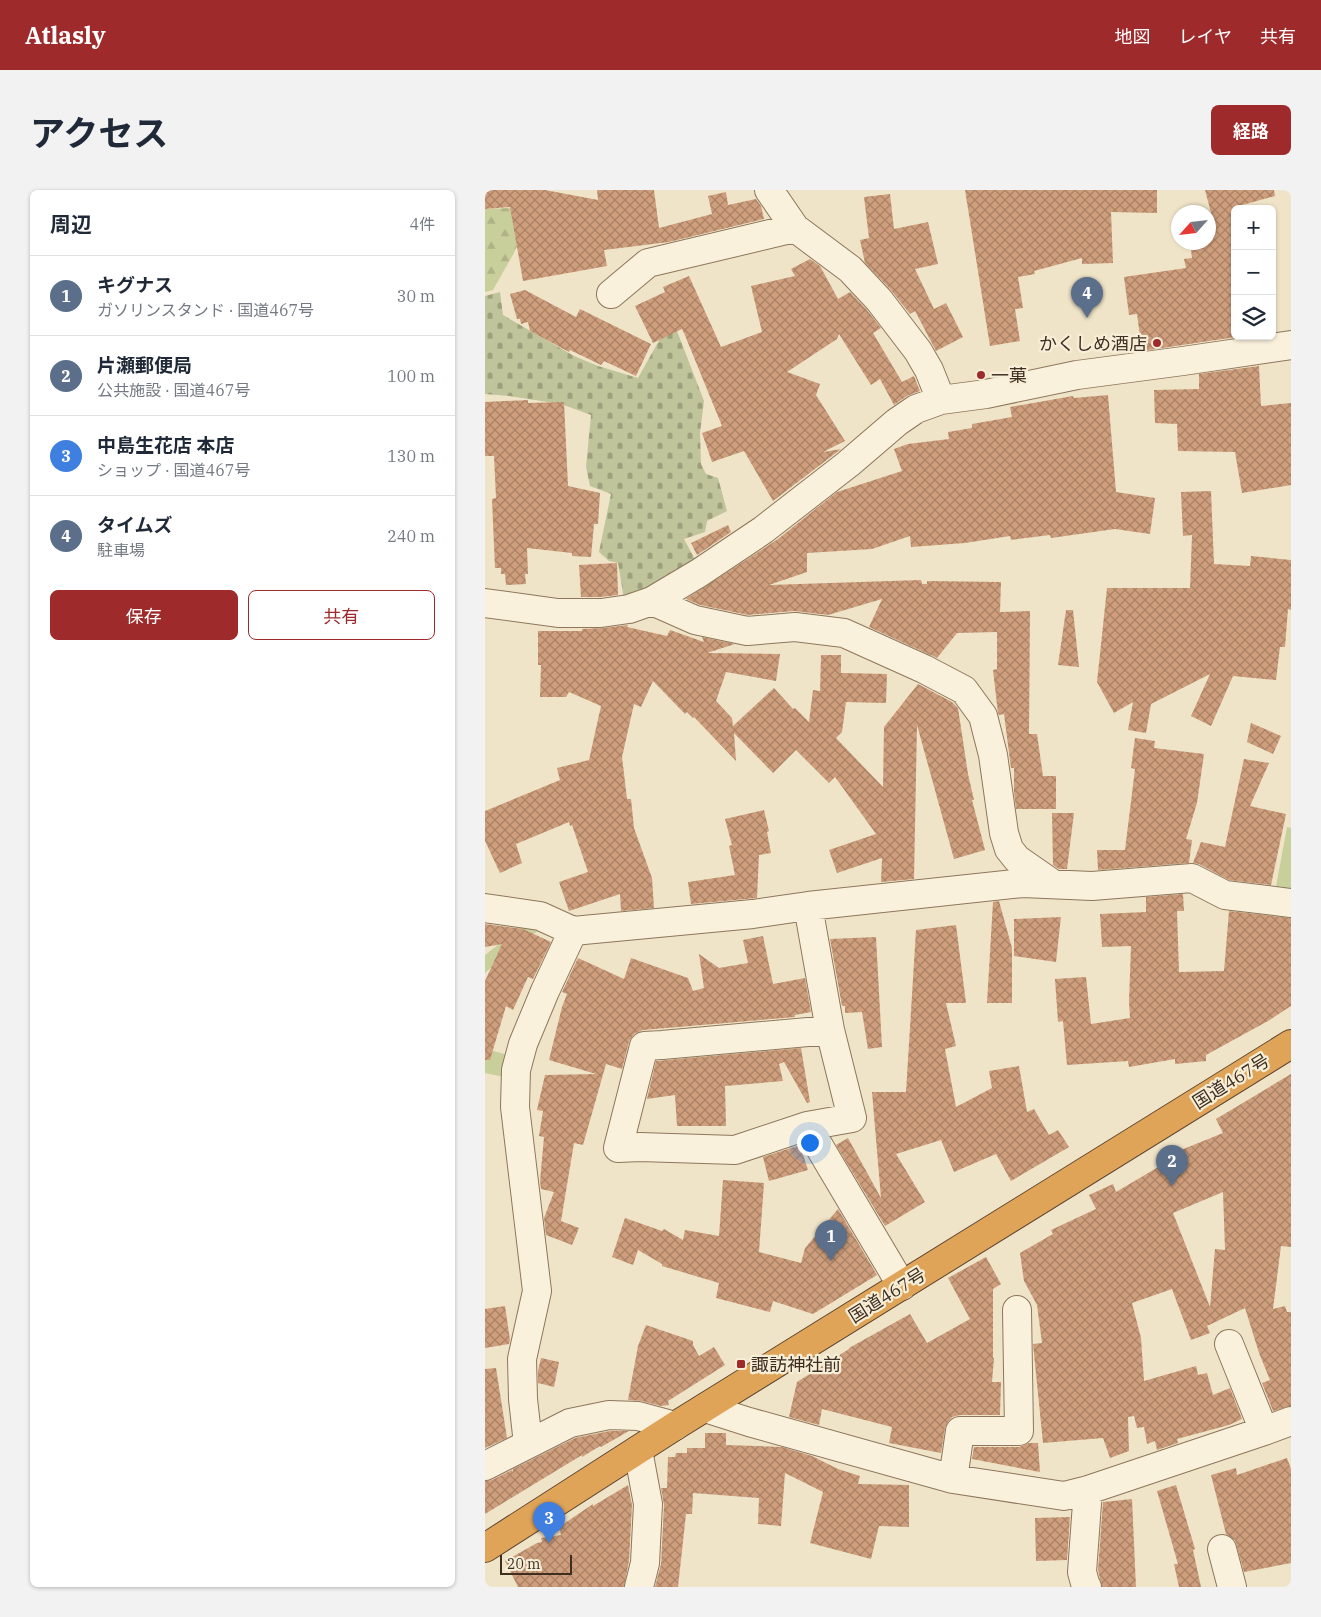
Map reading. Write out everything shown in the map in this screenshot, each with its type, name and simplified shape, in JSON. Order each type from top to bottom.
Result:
[{"type":"highway","name":"国道467号","points":[[486,1546],[675,1426],[1290,1048]]},
{"type":"street","points":[[769,190],[795,228],[850,269],[879,300],[918,351],[929,370],[941,400]]},
{"type":"street","points":[[611,294],[648,263],[795,228]]},
{"type":"street","points":[[485,603],[557,613],[601,613],[629,609],[652,601],[735,550],[771,524],[849,464],[897,422],[916,409],[941,400],[986,394],[1077,375],[1183,362],[1255,349],[1291,345]]},
{"type":"street","points":[[652,601],[695,620],[747,631],[795,626],[844,633],[924,669],[964,690],[983,716],[993,755],[1004,833],[1009,849],[1017,860],[1053,884]]},
{"type":"street","points":[[485,908],[540,916],[573,931],[726,917],[808,906],[1023,883],[1092,886],[1192,878],[1225,895],[1291,903]]},
{"type":"street","points":[[808,906],[831,1030],[852,1118],[807,1126],[735,1150],[618,1148],[644,1046],[831,1030]]},
{"type":"street","points":[[528,1444],[523,1398],[522,1359],[537,1291],[515,1107],[516,1070],[523,1044],[573,931]]},
{"type":"street","points":[[807,1126],[902,1286]]},
{"type":"street","points":[[953,1480],[960,1432],[1019,1431],[1017,1310]]},
{"type":"street","points":[[1229,1344],[1264,1431]]},
{"type":"street","points":[[705,1408],[953,1480],[1064,1496],[1089,1490],[1291,1421]]},
{"type":"street","points":[[485,1466],[570,1423],[609,1415],[638,1416],[675,1426]]},
{"type":"street","points":[[638,1450],[648,1504],[645,1563],[639,1587]]},
{"type":"street","points":[[1087,1587],[1082,1572],[1089,1490]]},
{"type":"street","points":[[1223,1549],[1232,1587]]},
{"type":"green space","points":[[534,207],[514,253],[493,290],[485,292],[485,209]]},
{"type":"green space","points":[[500,292],[503,315],[574,356],[598,366],[638,378],[665,330],[677,331],[704,401],[700,433],[701,464],[706,474],[718,478],[727,511],[707,521],[705,532],[684,539],[697,563],[638,596],[624,599],[618,563],[609,561],[599,552],[611,494],[590,486],[586,467],[591,415],[561,404],[485,394],[485,296]]},
{"type":"green space","points":[[1287,827],[1291,828],[1291,895],[1275,892]]},
{"type":"green space","points":[[530,920],[538,931],[513,948],[485,973],[485,955]]},
{"type":"green space","points":[[485,1049],[513,1056],[509,1078],[485,1073]]},
{"type":"building","points":[[485,190],[545,190],[598,200],[597,190],[654,190],[659,228],[712,214],[708,196],[726,192],[728,205],[756,199],[761,206],[764,219],[669,242],[604,250],[607,266],[523,281],[510,207],[485,209]]},
{"type":"building","points":[[965,190],[1157,190],[1157,213],[1111,212],[1113,263],[1082,264],[1082,258],[1034,271],[1035,274],[1018,277],[1023,308],[1015,309],[1020,341],[990,346]]},
{"type":"building","points":[[1205,190],[1274,190],[1275,196],[1242,205],[1231,205],[1231,338],[1142,351],[1137,314],[1129,315],[1124,277],[1186,268],[1184,259],[1192,258],[1191,250],[1216,250],[1216,205],[1209,205]]},
{"type":"building","points":[[890,194],[894,229],[928,222],[938,264],[915,269],[934,309],[946,303],[963,337],[936,351],[915,311],[910,314],[890,289],[865,263],[860,240],[869,238],[864,197]]},
{"type":"building","points":[[810,259],[820,266],[838,299],[850,292],[867,310],[881,328],[873,333],[902,382],[914,376],[920,391],[907,396],[894,405],[880,379],[871,385],[839,334],[837,339],[787,372],[820,384],[816,395],[845,441],[823,452],[841,449],[773,501],[744,451],[712,462],[702,433],[722,426],[684,333],[682,329],[653,343],[635,306],[665,292],[663,287],[689,276],[721,347],[762,332],[751,286],[795,276],[791,269]]},
{"type":"building","points":[[525,290],[576,317],[580,309],[651,344],[636,376],[604,361],[601,365],[570,350],[569,352],[530,331],[528,322],[521,324],[520,319],[517,319],[510,294]]},
{"type":"building","points":[[1259,366],[1261,406],[1291,403],[1291,485],[1242,493],[1235,452],[1178,451],[1177,424],[1155,423],[1154,390],[1199,389],[1199,374]]},
{"type":"building","points":[[1108,395],[1116,492],[1155,498],[1150,534],[1115,529],[1051,538],[1050,535],[1011,540],[1010,536],[965,543],[911,547],[910,536],[872,549],[807,553],[807,572],[769,585],[921,580],[922,584],[927,584],[927,581],[1001,582],[1000,612],[1030,611],[1029,734],[1037,734],[1043,776],[1056,776],[1056,809],[1016,809],[1014,768],[1011,768],[1004,714],[999,715],[998,713],[993,670],[997,669],[997,632],[957,633],[937,658],[869,627],[882,599],[828,615],[794,611],[748,615],[700,605],[686,599],[778,539],[837,492],[902,471],[894,449],[908,444],[949,439],[948,432],[972,428],[972,424],[1012,417],[1010,407],[1073,396],[1074,398]]},
{"type":"building","points":[[528,400],[528,403],[564,402],[568,486],[600,493],[598,524],[594,524],[591,557],[572,556],[572,553],[527,548],[528,574],[525,574],[526,584],[506,585],[505,574],[501,574],[501,568],[495,568],[492,499],[496,498],[494,456],[485,456],[485,402]]},
{"type":"building","points":[[1211,491],[1214,564],[1250,566],[1251,556],[1291,560],[1291,610],[1288,609],[1285,647],[1280,647],[1276,680],[1233,676],[1211,726],[1191,716],[1210,674],[1151,704],[1146,733],[1128,730],[1133,702],[1114,713],[1097,682],[1107,588],[1190,588],[1192,535],[1183,536],[1181,492]]},
{"type":"building","points":[[728,525],[731,532],[697,555],[691,543]]},
{"type":"building","points":[[617,563],[618,595],[581,597],[579,565]]},
{"type":"building","points":[[1066,610],[1073,610],[1079,667],[1058,665]]},
{"type":"building","points":[[628,625],[627,627],[667,636],[670,630],[704,642],[702,637],[735,644],[707,653],[780,654],[776,681],[726,672],[716,701],[732,718],[733,726],[774,688],[793,709],[795,708],[809,722],[813,690],[820,691],[821,655],[841,655],[841,673],[887,674],[886,703],[846,702],[842,732],[836,738],[883,787],[884,727],[918,684],[952,702],[958,708],[974,800],[972,800],[985,850],[954,859],[917,725],[914,879],[881,882],[882,858],[837,873],[829,850],[876,834],[835,777],[829,783],[796,750],[773,773],[734,733],[736,761],[694,717],[687,712],[685,714],[653,681],[641,707],[634,704],[622,757],[627,799],[631,799],[634,828],[652,878],[654,908],[621,911],[620,894],[569,911],[559,882],[588,872],[572,825],[570,826],[569,822],[516,844],[522,863],[500,873],[485,841],[485,811],[560,780],[557,768],[589,760],[601,706],[569,692],[566,697],[540,697],[541,665],[538,665],[538,631],[582,631],[582,629]]},
{"type":"building","points":[[1251,723],[1281,736],[1273,754],[1247,742]]},
{"type":"building","points":[[1135,738],[1155,741],[1154,748],[1204,754],[1197,803],[1186,839],[1192,840],[1189,863],[1098,870],[1097,850],[1125,850],[1135,769],[1131,768]]},
{"type":"building","points":[[1244,759],[1269,763],[1250,806],[1286,814],[1271,885],[1229,880],[1199,864],[1193,863],[1201,842],[1225,847]]},
{"type":"building","points":[[764,810],[769,831],[767,832],[771,853],[759,855],[757,898],[691,904],[688,882],[735,875],[729,846],[732,845],[725,819]]},
{"type":"building","points":[[1052,813],[1074,813],[1067,869],[1059,869],[1053,865]]},
{"type":"building","points":[[1183,894],[1184,911],[1177,911],[1179,972],[1224,971],[1229,911],[1291,918],[1291,1006],[1268,1021],[1206,1055],[1206,1061],[1175,1064],[1175,1059],[1129,1067],[1128,1061],[1067,1065],[1063,1021],[1058,1022],[1055,979],[1086,977],[1091,1024],[1130,1018],[1131,946],[1102,947],[1100,914],[1146,912],[1146,897]]},
{"type":"building","points":[[999,901],[1012,948],[1012,1003],[987,1003],[993,902]]},
{"type":"building","points":[[1061,917],[1056,962],[1014,956],[1014,919]]},
{"type":"building","points":[[485,924],[523,929],[551,942],[533,979],[528,977],[513,1010],[506,1006],[490,1060],[485,1060],[485,981],[502,944],[485,947]]},
{"type":"building","points":[[956,925],[966,1003],[946,1003],[956,1046],[945,1049],[956,1107],[992,1088],[989,1071],[1019,1066],[1027,1112],[1034,1109],[1049,1135],[1058,1130],[1069,1147],[1011,1181],[996,1154],[954,1172],[941,1140],[896,1154],[925,1202],[885,1226],[836,1145],[848,1138],[881,1198],[872,1092],[906,1092],[916,930]]},
{"type":"building","points":[[763,936],[773,984],[805,978],[811,1012],[795,1015],[795,1017],[643,1030],[634,1034],[629,1042],[622,1069],[606,1064],[583,1145],[574,1143],[561,1221],[579,1228],[572,1245],[546,1235],[544,1218],[554,1192],[541,1189],[540,1181],[544,1137],[539,1136],[543,1111],[537,1110],[545,1075],[596,1074],[549,1060],[567,994],[562,992],[578,958],[624,979],[631,958],[688,978],[693,991],[704,988],[699,954],[719,968],[748,963],[743,940]]},
{"type":"building","points":[[876,937],[882,1047],[868,1049],[862,1012],[845,1013],[845,1006],[842,1006],[830,939]]},
{"type":"building","points":[[801,1048],[810,1102],[807,1103],[784,1062],[779,1064],[783,1081],[725,1086],[726,1126],[677,1126],[675,1095],[647,1099],[656,1061]]},
{"type":"building","points":[[1291,1074],[1291,1247],[1281,1246],[1273,1309],[1285,1306],[1287,1312],[1291,1312],[1291,1406],[1273,1411],[1262,1383],[1270,1380],[1259,1353],[1245,1308],[1207,1326],[1210,1333],[1191,1340],[1172,1289],[1132,1303],[1141,1338],[1144,1381],[1196,1366],[1198,1375],[1207,1373],[1213,1395],[1230,1388],[1242,1419],[1229,1425],[1177,1439],[1178,1443],[1157,1450],[1155,1441],[1147,1444],[1144,1427],[1137,1428],[1134,1416],[1128,1417],[1129,1451],[1110,1458],[1103,1438],[1043,1443],[1033,1344],[1042,1343],[1037,1305],[1024,1281],[1020,1253],[1053,1234],[1051,1230],[1096,1209],[1089,1195],[1113,1184],[1116,1192],[1182,1153],[1181,1150],[1223,1133],[1216,1119]],"holes":[[[1223,1192],[1225,1250],[1215,1249],[1210,1307],[1173,1213]]]},
{"type":"building","points":[[800,1145],[808,1170],[769,1181],[763,1157]]},
{"type":"building","points":[[723,1180],[764,1183],[759,1252],[801,1263],[805,1248],[838,1209],[877,1275],[813,1314],[773,1301],[770,1312],[716,1298],[719,1283],[662,1266],[662,1264],[638,1250],[633,1265],[612,1257],[625,1218],[662,1231],[664,1229],[683,1240],[685,1230],[719,1236]]},
{"type":"building","points":[[986,1257],[1001,1284],[993,1289],[994,1358],[992,1382],[1001,1382],[1000,1415],[960,1415],[952,1417],[945,1428],[941,1453],[889,1443],[892,1427],[822,1409],[819,1425],[789,1417],[797,1382],[849,1348],[910,1314],[927,1343],[970,1319],[948,1278]]},
{"type":"building","points":[[505,1306],[509,1344],[485,1348],[485,1309]]},
{"type":"building","points":[[646,1325],[693,1341],[699,1356],[714,1347],[725,1365],[668,1401],[669,1405],[661,1406],[642,1401],[628,1400],[638,1346]]},
{"type":"building","points":[[541,1358],[559,1362],[554,1387],[538,1383]]},
{"type":"building","points":[[496,1368],[507,1438],[485,1448],[485,1369]]},
{"type":"building","points":[[610,1431],[629,1431],[582,1457],[582,1455],[485,1514],[485,1481],[492,1480],[512,1470],[512,1473],[513,1469],[575,1438]]},
{"type":"building","points":[[705,1433],[726,1433],[726,1445],[782,1447],[812,1456],[838,1469],[860,1476],[858,1484],[909,1485],[909,1527],[879,1526],[871,1559],[810,1543],[823,1492],[785,1473],[781,1526],[758,1524],[759,1498],[693,1493],[692,1514],[686,1514],[678,1587],[655,1587],[661,1564],[664,1505],[661,1488],[667,1488],[668,1457],[675,1457],[676,1453],[687,1453],[687,1448],[705,1448]]},
{"type":"building","points":[[1029,1443],[1038,1443],[1040,1472],[972,1459],[974,1447],[1019,1447]]},
{"type":"building","points":[[1287,1458],[1291,1469],[1291,1563],[1244,1572],[1235,1540],[1226,1534],[1211,1475],[1236,1468],[1237,1475]]},
{"type":"building","points":[[628,1485],[632,1505],[629,1561],[624,1587],[518,1587],[505,1561],[542,1542],[541,1538],[561,1535],[559,1527],[593,1504],[593,1506]]},
{"type":"building","points":[[1176,1485],[1195,1549],[1193,1550],[1201,1587],[1179,1587],[1174,1564],[1178,1564],[1157,1491]]},
{"type":"building","points":[[1132,1499],[1136,1587],[1102,1587],[1098,1570],[1103,1502]]},
{"type":"building","points":[[1070,1517],[1067,1560],[1036,1561],[1035,1518]]},
{"type":"place","name":"タイムズ","points":[[1087,318]]},
{"type":"place","name":"かくしめ酒店","points":[[1157,343]]},
{"type":"place","name":"一菓","points":[[981,375]]},
{"type":"place","name":"片瀬郵便局","points":[[1172,1186]]},
{"type":"place","name":"キグナス","points":[[831,1261]]},
{"type":"place","name":"諏訪神社前","points":[[741,1364]]},
{"type":"place","name":"中島生花店 本店","points":[[549,1543]]}]
